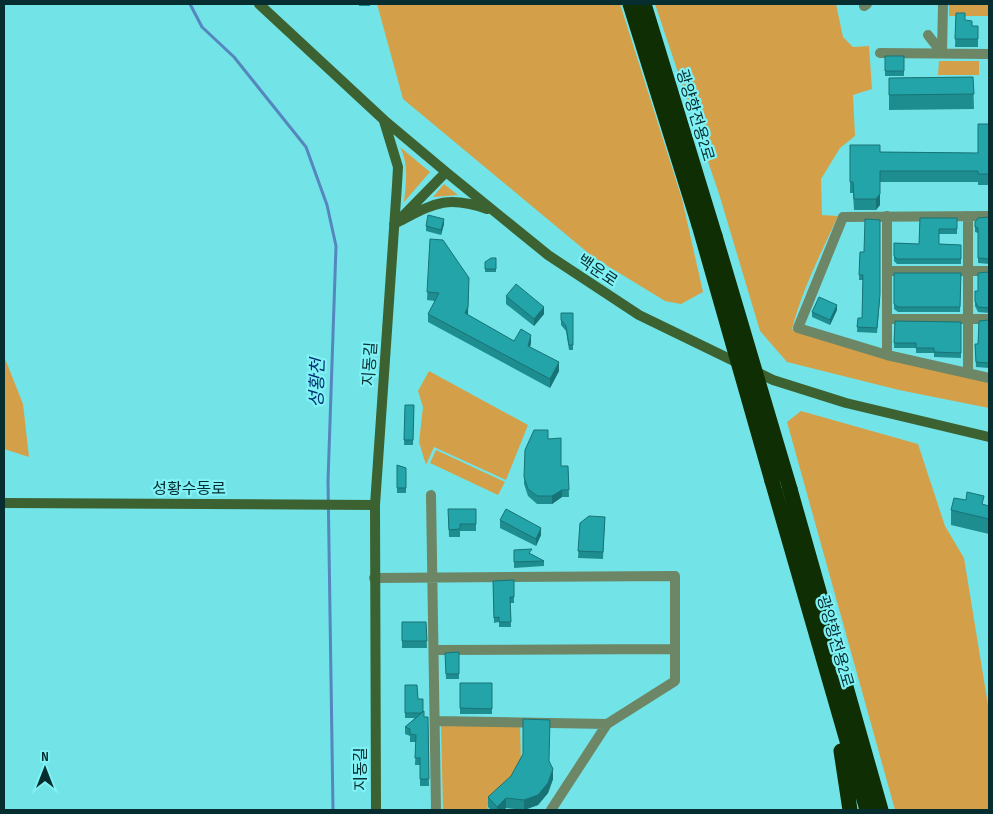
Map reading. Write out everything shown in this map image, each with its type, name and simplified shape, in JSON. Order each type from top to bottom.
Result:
[{"type":"highway","name":"광양항전용2로","points":[[630,4],[699,225],[867,810]]},
{"type":"highway","name":"광양항전용2로","points":[[644,4],[790,489],[881,810]]},
{"type":"highway","points":[[832,688],[850,810]]},
{"type":"street","name":"백운로","points":[[259,4],[384,120],[494,212],[548,255],[639,315],[764,376],[846,403],[989,437]]},
{"type":"street","points":[[942,53],[943,4]]},
{"type":"street","points":[[928,35],[942,53]]},
{"type":"street","points":[[880,53],[989,54]]},
{"type":"street","name":"지동길","points":[[376,810],[375,505],[398,167],[384,120]]},
{"type":"street","points":[[394,224],[446,172]]},
{"type":"street","points":[[394,224],[444,202],[465,202],[494,212]]},
{"type":"street","points":[[887,216],[887,355]]},
{"type":"street","points":[[968,216],[968,373]]},
{"type":"street","points":[[989,216],[843,217],[798,328],[887,355],[989,378]]},
{"type":"street","points":[[887,271],[989,271]]},
{"type":"street","points":[[887,319],[989,319]]},
{"type":"street","points":[[431,495],[436,810]]},
{"type":"street","name":"성황수동로","points":[[4,503],[375,505]]},
{"type":"street","points":[[374,578],[675,576],[675,681],[607,724],[551,810]]},
{"type":"street","points":[[434,650],[675,649]]},
{"type":"street","points":[[435,721],[607,724]]},
{"type":"shaded area","points":[[377,4],[620,4],[682,199],[703,292],[681,304],[665,301],[593,257],[403,99]]},
{"type":"shaded area","points":[[655,4],[836,4],[843,37],[853,47],[869,46],[872,89],[853,95],[855,136],[840,148],[821,179],[822,215],[838,216],[806,286],[792,329],[989,383],[989,408],[899,390],[787,362],[760,331],[720,197]]},
{"type":"shaded area","points":[[949,4],[989,4],[989,16],[949,16]]},
{"type":"shaded area","points":[[939,61],[979,61],[979,75],[938,75]]},
{"type":"shaded area","points":[[400,147],[430,172],[404,202],[406,167]]},
{"type":"shaded area","points":[[444,184],[458,195],[433,197]]},
{"type":"shaded area","points":[[4,356],[23,404],[29,457],[4,449]]},
{"type":"shaded area","points":[[429,371],[528,425],[506,480],[434,447],[426,465],[419,442],[423,407],[418,391]]},
{"type":"shaded area","points":[[801,411],[918,444],[945,526],[964,558],[989,711],[989,810],[895,810],[787,422]]},
{"type":"shaded area","points":[[436,450],[505,482],[498,495],[430,463]]},
{"type":"shaded area","points":[[520,725],[521,764],[510,785],[487,807],[489,810],[443,810],[441,726]]},
{"type":"building","points":[[956,13],[965,13],[965,20],[972,21],[972,26],[978,26],[978,39],[955,39]]},
{"type":"building","points":[[885,56],[904,56],[904,71],[885,71]]},
{"type":"building","points":[[973,77],[974,94],[889,95],[889,78]]},
{"type":"building","points":[[978,124],[989,124],[989,174],[978,174],[978,171],[880,171],[880,194],[876,199],[854,199],[853,182],[850,182],[850,145],[880,145],[880,152],[978,153]]},
{"type":"building","points":[[428,215],[444,219],[441,230],[426,226]]},
{"type":"building","points":[[989,217],[989,259],[978,258],[978,228],[975,227],[975,222],[978,218]]},
{"type":"building","points":[[920,218],[957,218],[957,229],[939,229],[939,244],[961,245],[961,259],[897,259],[894,256],[894,243],[919,244]]},
{"type":"building","points":[[865,219],[880,220],[880,294],[877,328],[857,327],[858,318],[862,318],[863,275],[859,275],[860,252],[864,252]]},
{"type":"building","points":[[430,239],[443,240],[469,278],[468,307],[465,313],[514,341],[521,329],[531,335],[528,346],[559,362],[550,379],[428,314],[439,293],[427,292]]},
{"type":"building","points":[[491,258],[496,258],[496,269],[485,269],[485,262]]},
{"type":"building","points":[[989,272],[989,308],[978,307],[975,301],[975,291],[978,291],[978,273]]},
{"type":"building","points":[[894,273],[961,273],[960,307],[898,307],[894,304]]},
{"type":"building","points":[[516,284],[544,307],[534,319],[506,296]]},
{"type":"building","points":[[819,297],[837,305],[830,320],[812,312]]},
{"type":"building","points":[[561,313],[573,313],[573,345],[569,345],[566,326],[561,320]]},
{"type":"building","points":[[989,320],[989,363],[976,362],[975,344],[978,344],[979,321]]},
{"type":"building","points":[[895,321],[961,322],[961,353],[934,352],[934,348],[916,348],[916,343],[894,343]]},
{"type":"building","points":[[405,405],[414,405],[413,440],[404,440]]},
{"type":"building","points":[[534,430],[548,430],[548,439],[561,438],[561,466],[568,466],[569,490],[562,490],[552,496],[537,496],[528,489],[524,477],[525,450]]},
{"type":"building","points":[[397,465],[406,468],[406,488],[397,488]]},
{"type":"building","points":[[967,492],[984,496],[982,504],[989,506],[989,519],[951,510],[954,498],[966,500]]},
{"type":"building","points":[[448,509],[476,509],[476,524],[460,524],[460,529],[449,530]]},
{"type":"building","points":[[506,509],[541,528],[536,539],[500,520]]},
{"type":"building","points":[[589,516],[605,517],[603,552],[578,551],[580,523]]},
{"type":"building","points":[[532,549],[529,553],[544,561],[514,562],[514,550]]},
{"type":"building","points":[[514,580],[514,597],[510,597],[511,622],[499,622],[499,617],[494,618],[493,581]]},
{"type":"building","points":[[402,622],[426,622],[427,641],[402,641]]},
{"type":"building","points":[[459,652],[459,674],[446,674],[445,653]]},
{"type":"building","points":[[460,683],[492,683],[492,709],[460,708]]},
{"type":"building","points":[[405,685],[417,685],[418,699],[423,699],[423,711],[421,713],[405,713]]},
{"type":"building","points":[[424,711],[424,717],[428,717],[429,779],[420,779],[420,758],[415,758],[416,735],[410,734],[410,729],[405,727]]},
{"type":"building","points":[[523,719],[550,720],[549,761],[553,769],[548,783],[538,795],[524,800],[506,798],[497,807],[488,797],[511,776],[523,754]]},
{"type":"waterway","name":"성황천","points":[[190,4],[202,27],[234,57],[306,147],[327,205],[336,246],[328,481],[333,810]]}]
